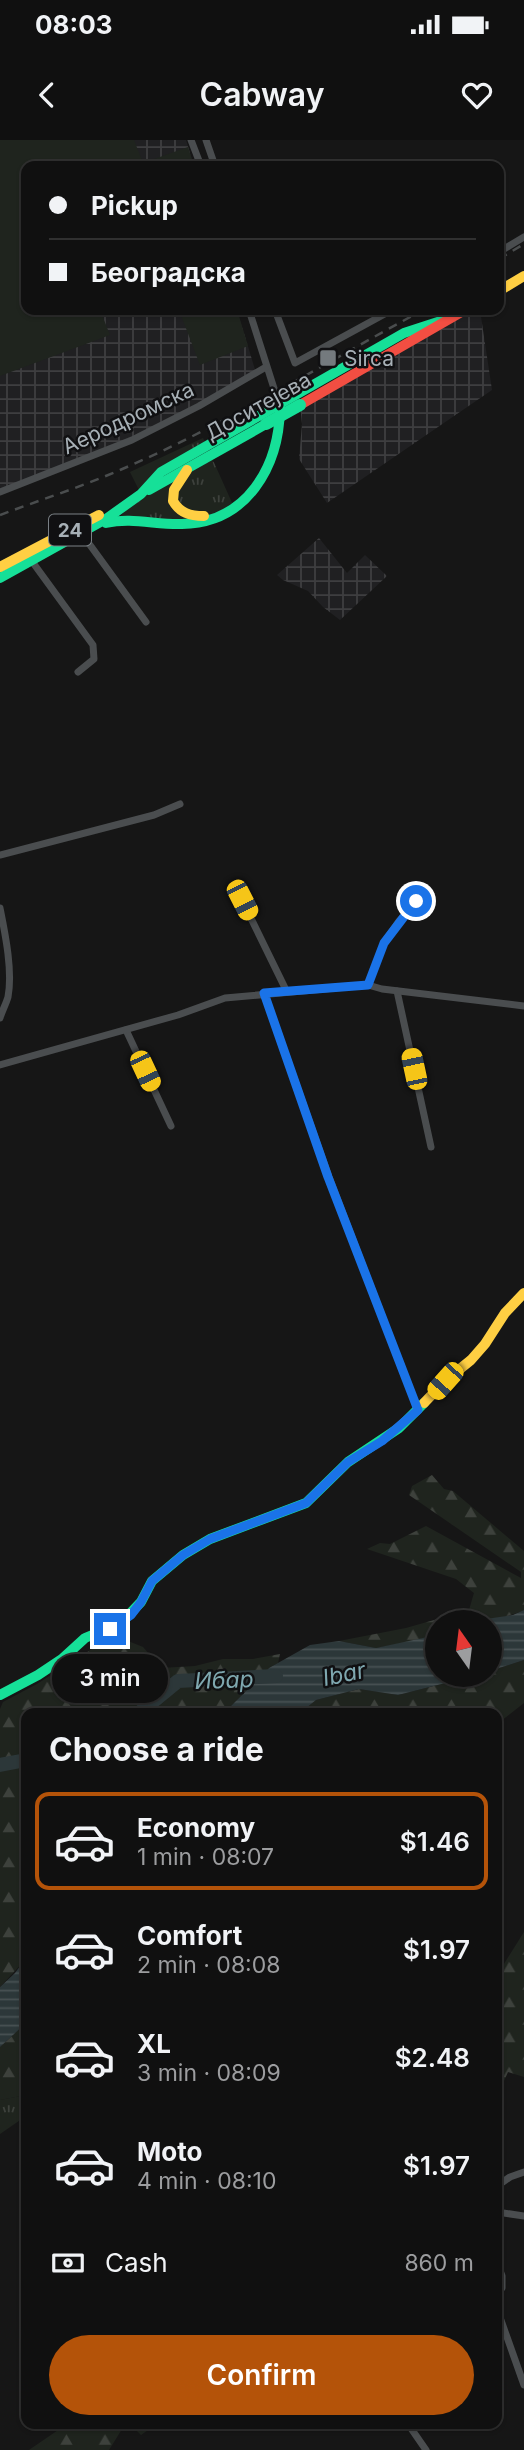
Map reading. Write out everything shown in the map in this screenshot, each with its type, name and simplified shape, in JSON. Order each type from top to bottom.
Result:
[{"type":"main road","points":[[504,287],[524,276]]},
{"type":"main road","name":"Доситејева","points":[[0,568],[29,557],[80,531],[456,315]]},
{"type":"main road","points":[[141,494],[148,483],[161,472],[279,404],[404,333],[450,318]]},
{"type":"main road","points":[[80,531],[130,518],[183,524],[205,521],[225,514],[250,493],[268,471],[280,427],[279,404]]},
{"type":"main road","points":[[190,466],[174,491],[173,501],[182,512],[198,516],[222,512],[250,493]]},
{"type":"main road","name":"Доситејева","points":[[0,578],[29,557]]},
{"type":"main road","points":[[0,1695],[54,1664],[85,1639],[121,1623],[141,1602],[152,1581],[183,1555],[210,1539],[306,1503],[348,1462],[382,1441],[471,1360],[505,1313],[524,1293]]},
{"type":"street","points":[[191,140],[199,161]]},
{"type":"street","points":[[206,140],[213,161]]},
{"type":"street","points":[[504,248],[524,237]]},
{"type":"street","points":[[250,315],[279,404]]},
{"type":"street","points":[[277,315],[295,363],[383,315]]},
{"type":"street","name":"Аеродромска","points":[[0,492],[132,440],[266,368]]},
{"type":"street","points":[[80,531],[146,622]]},
{"type":"street","points":[[29,557],[93,645],[94,659],[78,672]]},
{"type":"street","points":[[0,855],[154,815],[180,804]]},
{"type":"street","points":[[368,985],[384,943],[399,921],[426,891]]},
{"type":"street","points":[[242,900],[287,992]]},
{"type":"street","points":[[0,908],[8,969],[8,996],[0,1018]]},
{"type":"street","points":[[0,1065],[178,1015],[225,998],[264,993],[368,985],[524,1006]]},
{"type":"street","points":[[397,991],[431,1147]]},
{"type":"street","points":[[264,993],[328,1177],[418,1410]]},
{"type":"street","points":[[126,1030],[171,1126]]},
{"type":"street","points":[[502,2183],[524,2172]]},
{"type":"street","points":[[502,2213],[524,2216]]},
{"type":"street","points":[[502,2323],[524,2385]]},
{"type":"street","points":[[411,2429],[426,2450]]},
{"type":"shaded area","points":[[0,140],[186,140],[192,161],[21,161],[21,315],[239,315],[256,373],[132,440],[0,489]]},
{"type":"shaded area","points":[[456,315],[481,315],[492,390],[327,503],[299,459],[302,424],[300,405]]},
{"type":"shaded area","points":[[319,538],[347,573],[365,555],[387,576],[340,620],[308,591],[277,575]]},
{"type":"green space","points":[[0,140],[134,140],[142,161],[21,161],[21,315],[102,315],[110,335],[0,376]]},
{"type":"green space","points":[[188,147],[192,161],[149,161]]},
{"type":"green space","points":[[181,315],[239,315],[248,346],[200,365]]},
{"type":"green space","points":[[203,438],[233,505],[205,521],[118,519],[141,494],[130,472]]},
{"type":"green space","points":[[432,1475],[444,1489],[453,1491],[524,1551],[524,1610],[502,1617],[502,1610],[469,1610],[474,1593],[456,1579],[367,1549],[380,1543],[390,1544],[426,1526],[521,1578],[521,1572],[409,1495],[412,1486]]},
{"type":"green space","points":[[425,1623],[425,1639],[376,1648],[339,1641]]},
{"type":"green space","points":[[123,1639],[143,1647],[161,1668],[280,1654],[278,1663],[269,1668],[229,1708],[21,1708],[21,1964],[0,1987],[0,1709],[3,1702],[92,1649]]},
{"type":"green space","points":[[524,1660],[524,1703],[502,1720],[502,1708],[306,1708],[316,1700],[359,1689],[398,1695],[430,1687],[502,1687],[502,1667]]},
{"type":"green space","points":[[524,1932],[524,2077],[508,2072],[502,2086],[502,1967]]},
{"type":"green space","points":[[21,2028],[21,2096],[0,2100],[0,2047]]},
{"type":"green space","points":[[21,2096],[21,2119],[0,2134],[0,2100]]},
{"type":"green space","points":[[60,2429],[122,2429],[109,2450],[29,2450]]},
{"type":"green space","points":[[135,2429],[148,2429],[148,2430],[141,2435]]},
{"type":"water","points":[[524,1610],[524,1660],[502,1667],[502,1617]]},
{"type":"water","name":"Ibar","points":[[425,1638],[425,1687],[430,1687],[398,1695],[359,1689],[316,1700],[306,1708],[229,1708],[269,1668],[310,1645],[339,1641],[376,1648]]},
{"type":"water","points":[[21,1965],[21,2028],[0,2047],[0,1987]]},
{"type":"waterway","name":"Ибар","points":[[145,1708],[178,1681],[276,1676]]},
{"type":"waterway","name":"Ибар","points":[[0,1765],[21,1761]]},
{"type":"railway","points":[[504,256],[524,244]]},
{"type":"railway","points":[[0,515],[120,470],[198,434],[414,315]]},
{"type":"traffic: fast","points":[[0,578],[106,519],[141,494],[161,472],[404,333],[450,318]]},
{"type":"traffic: fast","points":[[266,424],[300,405]]},
{"type":"traffic: fast","points":[[106,523],[125,521],[182,524],[205,521],[225,514],[255,488],[266,470],[278,430],[280,408]]},
{"type":"traffic: fast","points":[[149,490],[266,424]]},
{"type":"traffic: fast","points":[[0,1695],[62,1659],[85,1638],[121,1623],[141,1602],[152,1581],[183,1555],[210,1539],[306,1503],[348,1462],[399,1428],[424,1403]]},
{"type":"traffic: slow","points":[[504,288],[524,276]]},
{"type":"traffic: slow","points":[[187,470],[174,490],[173,501],[186,513],[204,516]]},
{"type":"traffic: slow","points":[[0,567],[99,515]]},
{"type":"traffic: slow","points":[[424,1403],[471,1360],[505,1313],[524,1293]]},
{"type":"traffic: jam","points":[[300,405],[456,315]]},
{"type":"place","name":"Sirca","points":[[328,358]]},
{"type":"route","points":[[110,1629],[131,1615],[152,1581],[166,1567],[210,1539],[306,1503],[348,1462],[399,1429],[418,1410],[328,1177],[264,993],[368,985],[384,943],[416,901]]}]
